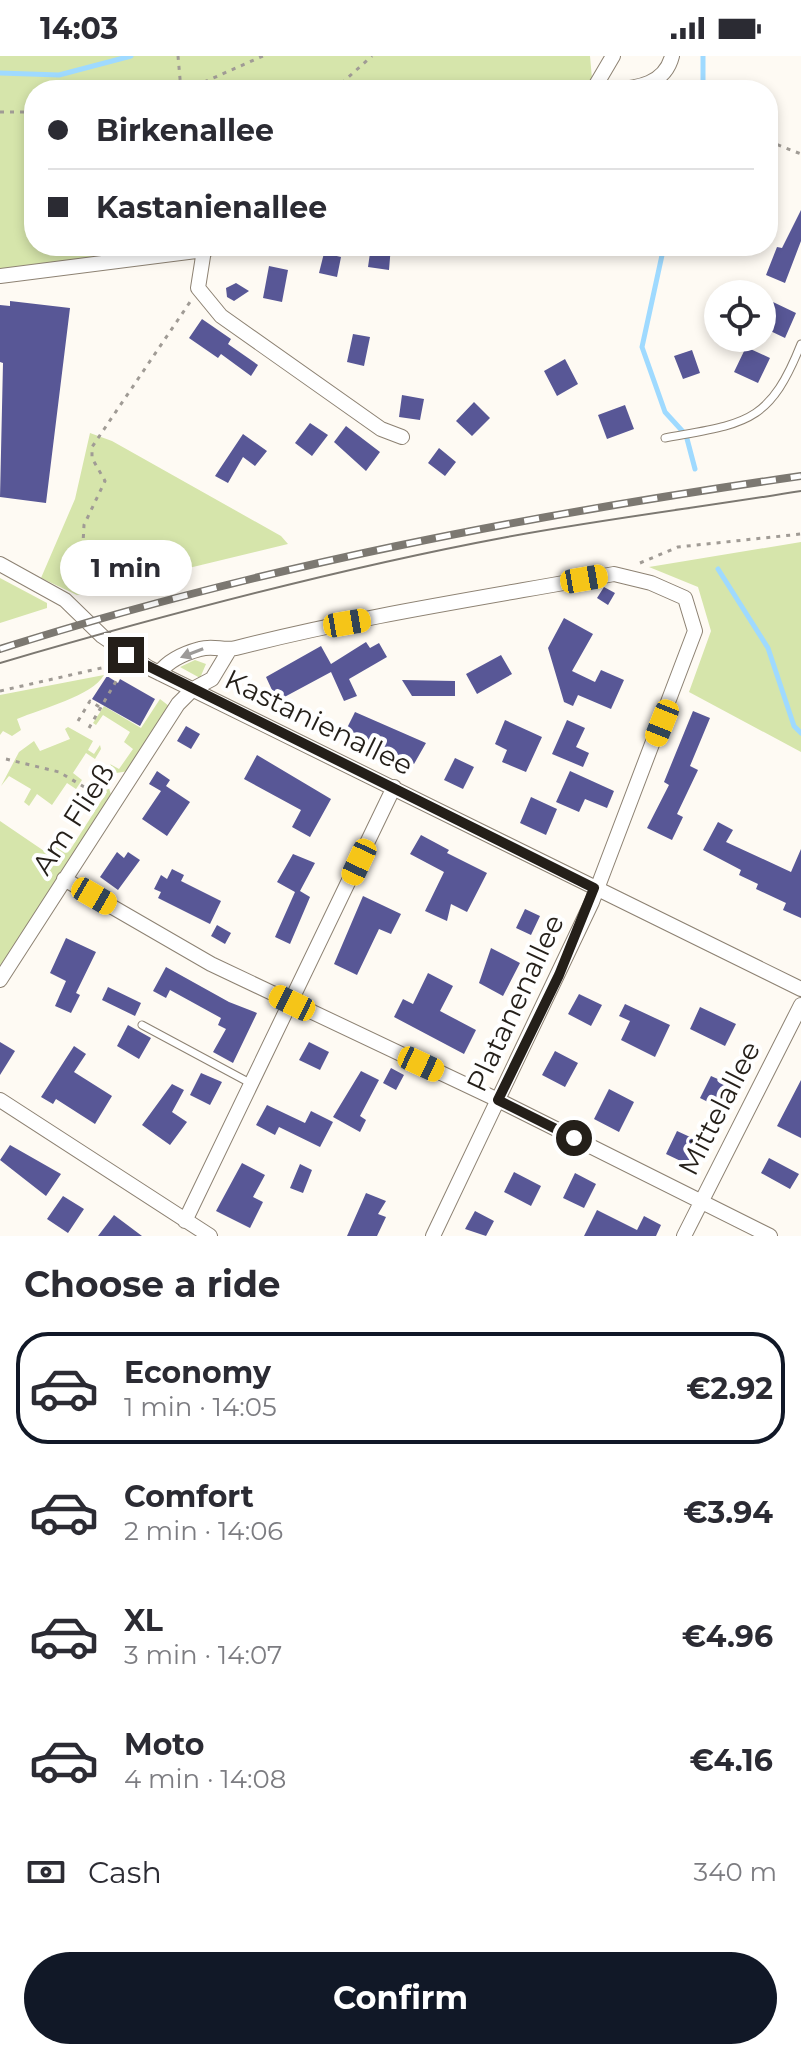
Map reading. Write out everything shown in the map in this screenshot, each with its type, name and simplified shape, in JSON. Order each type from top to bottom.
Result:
[{"type":"street","points":[[599,80],[613,56]]},
{"type":"street","points":[[657,80],[670,67],[672,56]]},
{"type":"street","points":[[0,276],[157,256]]},
{"type":"street","points":[[203,256],[198,288],[221,316],[381,429],[402,437]]},
{"type":"street","name":"Kastanienallee","points":[[0,564],[65,600],[102,636],[159,673],[801,989]]},
{"type":"street","name":"Platanenallee","points":[[159,673],[166,664],[199,649],[215,646],[230,649],[318,628],[614,574],[651,583],[685,598],[695,631],[594,888],[592,902],[433,1236]]},
{"type":"street","name":"Am Fließ","points":[[0,980],[178,704],[193,689],[212,679],[230,649]]},
{"type":"street","points":[[185,1221],[394,787]]},
{"type":"street","points":[[64,879],[211,964],[498,1100],[770,1236]]},
{"type":"street","name":"Mittelallee","points":[[684,1236],[801,1005]]},
{"type":"street","points":[[0,1100],[210,1236]]},
{"type":"lane","points":[[665,438],[719,427],[763,410],[776,398],[788,378],[801,344]]},
{"type":"lane","points":[[142,1025],[252,1084]]},
{"type":"path","points":[[178,56],[182,80]]},
{"type":"path","points":[[207,80],[263,56]]},
{"type":"path","points":[[345,80],[372,56]]},
{"type":"path","points":[[0,112],[24,112]]},
{"type":"path","points":[[778,145],[801,154]]},
{"type":"path","points":[[65,600],[82,562],[84,525],[105,481],[92,458],[92,447],[198,288]]},
{"type":"path","points":[[639,563],[678,547],[801,534]]},
{"type":"path","points":[[0,691],[116,668],[119,676],[89,728]]},
{"type":"path","points":[[78,721],[90,701],[101,708]]},
{"type":"path","points":[[6,759],[59,772],[86,788]]},
{"type":"green space","points":[[0,56],[590,56],[592,80],[24,80],[24,256],[137,256],[0,276]]},
{"type":"green space","points":[[90,433],[112,441],[281,536],[288,544],[77,595],[41,578],[75,499]]},
{"type":"green space","points":[[801,542],[801,752],[689,692],[711,631],[698,587],[649,567]]},
{"type":"green space","points":[[0,578],[47,603],[47,608],[0,623]]},
{"type":"green space","points":[[195,660],[206,664],[200,678],[180,667]]},
{"type":"green space","points":[[104,675],[78,695],[17,719],[21,730],[12,736],[3,731],[0,735],[0,695]]},
{"type":"green space","points":[[160,699],[169,706],[167,711],[129,771],[116,773],[110,764],[119,769],[133,749],[124,742],[130,732],[103,715],[96,725],[93,723],[104,706],[141,728]]},
{"type":"green space","points":[[68,727],[93,741],[88,750],[94,754],[100,745],[101,749],[95,759],[86,753],[73,773],[82,780],[76,789],[67,783],[52,805],[37,794],[29,806],[24,802],[31,789],[9,776],[1,786],[19,752],[34,741],[40,751],[70,739],[65,729]]},
{"type":"green space","points":[[97,784],[108,785],[112,798],[0,966],[0,821],[50,855],[59,843],[70,850],[107,792]]},
{"type":"building","points":[[801,210],[801,241],[785,283],[766,275],[773,256],[778,256],[778,247],[782,248]]},
{"type":"building","points":[[323,256],[341,257],[337,277],[319,273]]},
{"type":"building","points":[[370,256],[390,256],[389,270],[368,267]]},
{"type":"building","points":[[269,266],[288,270],[282,302],[263,298]]},
{"type":"building","points":[[236,283],[249,291],[234,301],[227,297],[226,288]]},
{"type":"building","points":[[10,301],[70,308],[46,503],[0,497],[3,363],[0,362],[0,305],[10,306]]},
{"type":"building","points":[[776,303],[796,313],[785,338],[776,334]]},
{"type":"building","points":[[202,319],[231,339],[228,344],[258,365],[251,376],[221,354],[218,358],[189,338]]},
{"type":"building","points":[[353,334],[370,337],[364,366],[347,362]]},
{"type":"building","points":[[692,350],[700,373],[683,379],[674,356]]},
{"type":"building","points":[[744,352],[757,352],[770,358],[758,383],[734,372]]},
{"type":"building","points":[[565,359],[578,384],[557,396],[544,371]]},
{"type":"building","points":[[402,395],[424,399],[420,420],[399,417]]},
{"type":"building","points":[[474,402],[490,418],[472,436],[456,421]]},
{"type":"building","points":[[625,405],[634,429],[607,439],[598,415]]},
{"type":"building","points":[[310,423],[328,435],[312,456],[295,443]]},
{"type":"building","points":[[346,426],[380,452],[366,471],[334,442]]},
{"type":"building","points":[[243,434],[267,451],[255,466],[243,457],[228,483],[215,476]]},
{"type":"building","points":[[439,448],[456,462],[445,476],[428,463]]},
{"type":"building","points":[[604,587],[615,593],[608,605],[597,598]]},
{"type":"building","points":[[564,618],[593,634],[572,671],[595,682],[601,670],[624,680],[611,709],[578,695],[573,706],[564,702],[548,648]]},
{"type":"building","points":[[366,642],[370,648],[379,643],[387,657],[349,679],[357,696],[344,701],[331,672],[277,701],[266,677],[321,646],[331,664]]},
{"type":"building","points":[[501,655],[512,674],[477,694],[466,674]]},
{"type":"building","points":[[107,676],[118,683],[120,679],[155,699],[140,726],[92,699]]},
{"type":"building","points":[[402,680],[455,681],[455,696],[412,696]]},
{"type":"building","points":[[693,711],[710,718],[690,766],[698,770],[677,814],[683,817],[672,840],[647,828],[669,785],[664,782]]},
{"type":"building","points":[[355,712],[426,743],[414,764],[371,741],[369,746],[344,734]]},
{"type":"building","points":[[505,720],[542,737],[526,772],[502,762],[507,750],[495,744]]},
{"type":"building","points":[[567,720],[585,728],[576,747],[589,753],[583,767],[552,754]]},
{"type":"building","points":[[186,726],[200,734],[191,749],[177,741]]},
{"type":"building","points":[[257,755],[331,799],[310,837],[292,827],[301,810],[244,779]]},
{"type":"building","points":[[455,758],[474,767],[463,789],[444,780]]},
{"type":"building","points":[[157,771],[170,780],[166,786],[190,802],[167,836],[142,819],[161,791],[149,784]]},
{"type":"building","points":[[570,771],[614,791],[607,808],[585,799],[579,812],[556,802]]},
{"type":"building","points":[[531,797],[557,809],[546,835],[520,823]]},
{"type":"building","points":[[718,822],[733,830],[726,842],[791,872],[801,849],[801,918],[783,910],[786,903],[756,889],[758,884],[739,875],[741,870],[703,850]]},
{"type":"building","points":[[421,835],[449,850],[447,853],[487,873],[467,912],[451,904],[447,921],[425,911],[444,872],[410,854]]},
{"type":"building","points":[[117,852],[124,858],[128,852],[140,860],[118,890],[100,877]]},
{"type":"building","points":[[293,854],[315,863],[300,891],[310,897],[290,944],[275,937],[295,892],[277,882]]},
{"type":"building","points":[[172,869],[184,875],[181,881],[221,901],[210,924],[158,898],[161,892],[154,889],[161,875],[167,879]]},
{"type":"building","points":[[363,896],[401,914],[391,934],[379,929],[357,975],[334,964]]},
{"type":"building","points":[[525,909],[540,916],[531,935],[516,928]]},
{"type":"building","points":[[217,925],[231,933],[225,944],[211,936]]},
{"type":"building","points":[[66,938],[96,952],[76,993],[80,995],[71,1013],[55,1006],[66,981],[50,973]]},
{"type":"building","points":[[491,948],[520,963],[503,996],[479,983]]},
{"type":"building","points":[[166,967],[229,1002],[257,1013],[233,1063],[213,1052],[226,1029],[218,1025],[221,1018],[170,990],[166,998],[153,991]]},
{"type":"building","points":[[428,973],[453,986],[440,1011],[476,1030],[464,1054],[394,1017],[403,999],[413,1004]]},
{"type":"building","points":[[108,987],[141,1003],[135,1016],[102,1000]]},
{"type":"building","points":[[579,994],[602,1005],[591,1026],[568,1014]]},
{"type":"building","points":[[625,1004],[670,1025],[655,1057],[621,1040],[630,1021],[619,1016]]},
{"type":"building","points":[[700,1007],[736,1024],[725,1046],[690,1029]]},
{"type":"building","points":[[128,1025],[151,1038],[139,1059],[117,1046]]},
{"type":"building","points":[[0,1042],[15,1051],[0,1075]]},
{"type":"building","points":[[309,1042],[329,1052],[320,1070],[299,1060]]},
{"type":"building","points":[[74,1046],[86,1054],[74,1072],[112,1096],[95,1124],[56,1099],[53,1104],[41,1097]]},
{"type":"building","points":[[555,1051],[578,1063],[565,1087],[542,1075]]},
{"type":"building","points":[[391,1068],[404,1075],[396,1090],[383,1083]]},
{"type":"building","points":[[361,1071],[379,1080],[360,1116],[366,1120],[360,1132],[333,1117]]},
{"type":"building","points":[[201,1073],[222,1082],[210,1105],[190,1095]]},
{"type":"building","points":[[711,1076],[729,1084],[718,1107],[700,1098]]},
{"type":"building","points":[[801,1080],[801,1138],[777,1126]]},
{"type":"building","points":[[172,1084],[184,1090],[172,1112],[187,1122],[170,1145],[142,1125]]},
{"type":"building","points":[[609,1089],[634,1102],[619,1132],[594,1119]]},
{"type":"building","points":[[267,1105],[305,1123],[311,1111],[333,1122],[320,1147],[279,1127],[275,1135],[256,1125]]},
{"type":"building","points":[[677,1131],[701,1142],[689,1165],[666,1154]]},
{"type":"building","points":[[10,1145],[61,1174],[46,1196],[0,1160]]},
{"type":"building","points":[[769,1158],[799,1174],[790,1189],[761,1173]]},
{"type":"building","points":[[242,1163],[265,1175],[253,1197],[263,1202],[250,1228],[216,1211]]},
{"type":"building","points":[[300,1164],[312,1170],[303,1193],[290,1188]]},
{"type":"building","points":[[514,1172],[541,1186],[531,1206],[504,1192]]},
{"type":"building","points":[[575,1173],[596,1184],[584,1208],[563,1198]]},
{"type":"building","points":[[366,1193],[386,1201],[378,1214],[386,1217],[377,1236],[347,1236]]},
{"type":"building","points":[[63,1196],[84,1209],[68,1233],[47,1219]]},
{"type":"building","points":[[597,1210],[637,1230],[644,1216],[661,1225],[656,1236],[584,1236]]},
{"type":"building","points":[[475,1211],[494,1221],[486,1236],[465,1229]]},
{"type":"building","points":[[114,1215],[142,1236],[98,1236]]},
{"type":"waterway","points":[[0,73],[59,75],[131,56]]},
{"type":"waterway","points":[[703,56],[703,80]]},
{"type":"waterway","points":[[662,256],[642,347],[665,412],[686,435],[695,469]]},
{"type":"waterway","points":[[718,569],[768,648],[794,726],[801,733]]},
{"type":"tram line","points":[[0,663],[189,610],[379,563],[543,531],[801,491]]},
{"type":"railway","points":[[0,649],[197,592],[397,546],[598,508],[801,476]]},
{"type":"route","points":[[126,655],[594,888],[592,902],[559,975],[498,1100],[574,1138]]}]
